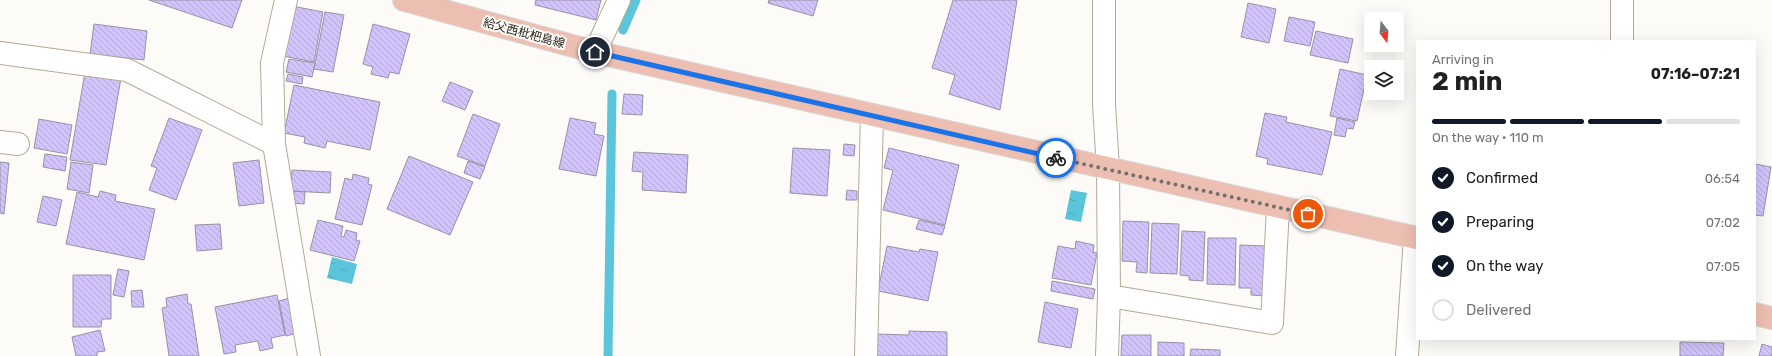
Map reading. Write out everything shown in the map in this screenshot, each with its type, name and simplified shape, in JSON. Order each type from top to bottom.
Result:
[{"type":"main road","name":"給父西枇杷島線","points":[[413,1],[595,52],[1416,238]]},
{"type":"main road","points":[[1756,314],[1772,318]]},
{"type":"street","points":[[286,0],[272,63],[274,144],[309,356]]},
{"type":"street","points":[[595,52],[618,0]]},
{"type":"street","points":[[1104,0],[1104,104],[1108,169],[1109,296],[1107,356]]},
{"type":"street","points":[[1622,0],[1622,40]]},
{"type":"street","points":[[0,53],[127,70],[274,144]]},
{"type":"street","points":[[866,356],[872,115]]},
{"type":"street","points":[[1109,296],[1272,322],[1278,207]]},
{"type":"street","points":[[1407,356],[1416,238]]},
{"type":"water","points":[[1071,190],[1087,193],[1081,222],[1065,219]]},
{"type":"water","points":[[332,257],[357,264],[352,284],[327,278]]},
{"type":"building","points":[[149,0],[242,0],[232,28]]},
{"type":"building","points":[[536,0],[601,0],[596,20],[535,5]]},
{"type":"building","points":[[769,0],[818,0],[813,16],[768,3]]},
{"type":"building","points":[[953,0],[1017,0],[1000,110],[949,94],[955,75],[932,68]]},
{"type":"building","points":[[1248,3],[1276,9],[1269,43],[1241,37]]},
{"type":"building","points":[[292,6],[323,12],[314,62],[283,56]]},
{"type":"building","points":[[325,12],[344,15],[333,72],[314,69]]},
{"type":"building","points":[[1289,17],[1315,22],[1310,46],[1284,41]]},
{"type":"building","points":[[94,24],[147,31],[144,60],[90,54]]},
{"type":"building","points":[[373,24],[410,34],[399,74],[390,72],[388,78],[371,74],[373,67],[363,64]]},
{"type":"building","points":[[1316,31],[1353,39],[1348,63],[1310,55]]},
{"type":"building","points":[[289,59],[315,63],[312,77],[286,72]]},
{"type":"building","points":[[1340,69],[1364,74],[1364,89],[1357,121],[1330,116]]},
{"type":"building","points":[[85,72],[121,78],[106,165],[70,160]]},
{"type":"building","points":[[288,74],[303,77],[302,84],[286,81]]},
{"type":"building","points":[[450,82],[473,91],[465,110],[442,101]]},
{"type":"building","points":[[294,85],[380,102],[370,150],[327,141],[325,148],[304,143],[305,137],[284,133]]},
{"type":"building","points":[[624,94],[643,95],[642,115],[622,114]]},
{"type":"building","points":[[1265,113],[1287,117],[1286,122],[1332,132],[1322,175],[1267,164],[1268,159],[1256,156]]},
{"type":"building","points":[[473,114],[500,124],[485,166],[457,156]]},
{"type":"building","points":[[169,118],[202,130],[176,200],[149,190],[157,168],[151,166]]},
{"type":"building","points":[[570,118],[596,123],[594,134],[604,136],[596,176],[559,169]]},
{"type":"building","points":[[1337,118],[1355,122],[1353,129],[1347,128],[1345,137],[1334,135]]},
{"type":"building","points":[[39,119],[72,125],[67,154],[34,148]]},
{"type":"building","points":[[844,144],[855,145],[854,156],[843,155]]},
{"type":"building","points":[[793,148],[830,150],[827,196],[790,193]]},
{"type":"building","points":[[889,148],[959,165],[945,225],[883,210],[893,170],[884,168]]},
{"type":"building","points":[[634,152],[688,155],[686,193],[642,190],[643,172],[632,171]]},
{"type":"building","points":[[45,154],[67,157],[65,171],[43,167]]},
{"type":"building","points":[[409,156],[473,182],[450,235],[387,209]]},
{"type":"building","points":[[259,160],[264,203],[239,206],[233,163]]},
{"type":"building","points":[[468,161],[485,167],[480,179],[464,173]]},
{"type":"building","points":[[0,162],[9,163],[4,214],[0,213]]},
{"type":"building","points":[[71,162],[93,165],[89,193],[67,189]]},
{"type":"building","points":[[1756,164],[1771,167],[1763,216],[1756,215]]},
{"type":"building","points":[[292,170],[331,172],[330,193],[291,191]]},
{"type":"building","points":[[353,174],[369,178],[368,184],[372,185],[362,225],[335,219],[345,178],[352,180]]},
{"type":"building","points":[[847,190],[857,191],[857,200],[846,200]]},
{"type":"building","points":[[100,191],[116,195],[115,201],[155,209],[144,260],[66,244],[77,192],[98,197]]},
{"type":"building","points":[[293,191],[305,192],[304,204],[293,203]]},
{"type":"building","points":[[43,196],[62,200],[56,226],[37,222]]},
{"type":"building","points":[[318,220],[343,226],[341,236],[344,237],[346,230],[357,233],[356,240],[360,241],[354,261],[310,250]]},
{"type":"building","points":[[919,220],[945,226],[942,235],[916,229]]},
{"type":"building","points":[[1123,221],[1149,222],[1147,273],[1136,272],[1137,262],[1122,261]]},
{"type":"building","points":[[1152,223],[1179,224],[1177,274],[1150,273]]},
{"type":"building","points":[[220,224],[222,249],[197,251],[195,225]]},
{"type":"building","points":[[1182,231],[1205,232],[1203,281],[1189,280],[1189,276],[1180,275]]},
{"type":"building","points":[[1208,238],[1236,238],[1235,285],[1207,284]]},
{"type":"building","points":[[1076,241],[1094,245],[1093,252],[1097,253],[1091,285],[1052,278],[1058,246],[1075,249]]},
{"type":"building","points":[[1240,245],[1266,246],[1265,296],[1251,295],[1251,288],[1239,288]]},
{"type":"building","points":[[887,246],[919,252],[920,249],[938,252],[928,301],[878,291]]},
{"type":"building","points":[[118,269],[129,271],[124,297],[113,295]]},
{"type":"building","points":[[73,275],[111,275],[111,319],[102,319],[101,327],[73,327]]},
{"type":"building","points":[[1052,281],[1095,289],[1093,299],[1051,291]]},
{"type":"building","points":[[142,290],[144,307],[132,307],[131,291]]},
{"type":"building","points":[[187,294],[188,304],[191,304],[199,356],[169,356],[162,308],[167,307],[166,298]]},
{"type":"building","points":[[277,295],[285,335],[271,338],[273,348],[260,351],[258,341],[235,345],[236,352],[224,354],[215,307]]},
{"type":"building","points":[[290,298],[297,333],[286,336],[279,301]]},
{"type":"building","points":[[1045,302],[1078,309],[1071,348],[1038,342]]},
{"type":"building","points":[[100,330],[105,351],[97,352],[97,356],[76,356],[72,337]]},
{"type":"building","points":[[909,331],[947,332],[947,356],[875,356],[876,334],[909,335]]},
{"type":"building","points":[[1122,335],[1151,335],[1151,356],[1121,356]]},
{"type":"building","points":[[1158,342],[1184,343],[1184,356],[1158,356]]},
{"type":"building","points":[[1680,342],[1724,343],[1723,356],[1680,356]]},
{"type":"building","points":[[1762,344],[1772,347],[1772,356],[1759,356]]},
{"type":"building","points":[[1191,349],[1220,350],[1220,356],[1190,356]]},
{"type":"waterway","points":[[623,30],[636,0]]},
{"type":"waterway","points":[[608,356],[612,94]]},
{"type":"way so far","points":[[1056,158],[1308,214]]},
{"type":"route","points":[[595,52],[1056,158]]}]
